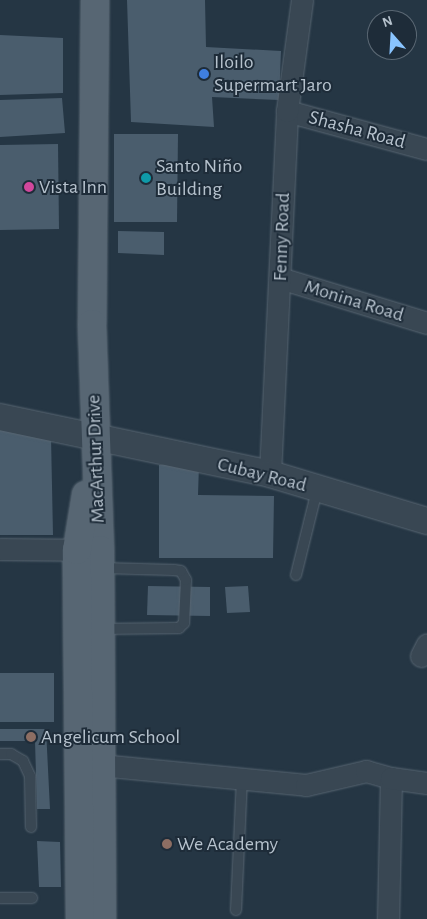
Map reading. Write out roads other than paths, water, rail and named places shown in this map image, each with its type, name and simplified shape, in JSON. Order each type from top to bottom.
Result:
[{"type":"main road","name":"MacArthur Drive","points":[[92,556],[95,437],[92,324],[95,0]]},
{"type":"main road","points":[[92,556],[100,629],[102,919]]},
{"type":"main road","points":[[80,919],[92,556]]},
{"type":"street","name":"Fenny Road","points":[[270,474],[287,111],[302,0]]},
{"type":"street","name":"Shasha Road","points":[[287,111],[427,149]]},
{"type":"street","name":"Monina Road","points":[[280,278],[427,323]]},
{"type":"street","name":"Cubay Road","points":[[0,417],[270,474],[427,521]]},
{"type":"street","points":[[0,550],[92,556]]},
{"type":"street","points":[[100,765],[306,785],[366,770],[391,778],[427,783]]},
{"type":"street","points":[[388,919],[391,778]]},
{"type":"lane","points":[[296,575],[318,489]]},
{"type":"lane","points":[[92,556],[181,571],[186,580],[184,623],[179,628],[100,629]]},
{"type":"lane","points":[[0,754],[11,754],[23,761],[30,776],[31,826]]},
{"type":"lane","points":[[236,910],[242,780]]},
{"type":"lane","points":[[0,898],[32,898]]},
{"type":"place","name":"Iloilo Supermart Jaro","points":[[204,74]]},
{"type":"place","name":"Santo Niño Building","points":[[146,178]]},
{"type":"place","name":"Vista Inn","points":[[29,187]]},
{"type":"place","name":"Angelicum School","points":[[31,737]]},
{"type":"place","name":"We Academy","points":[[167,844]]}]
